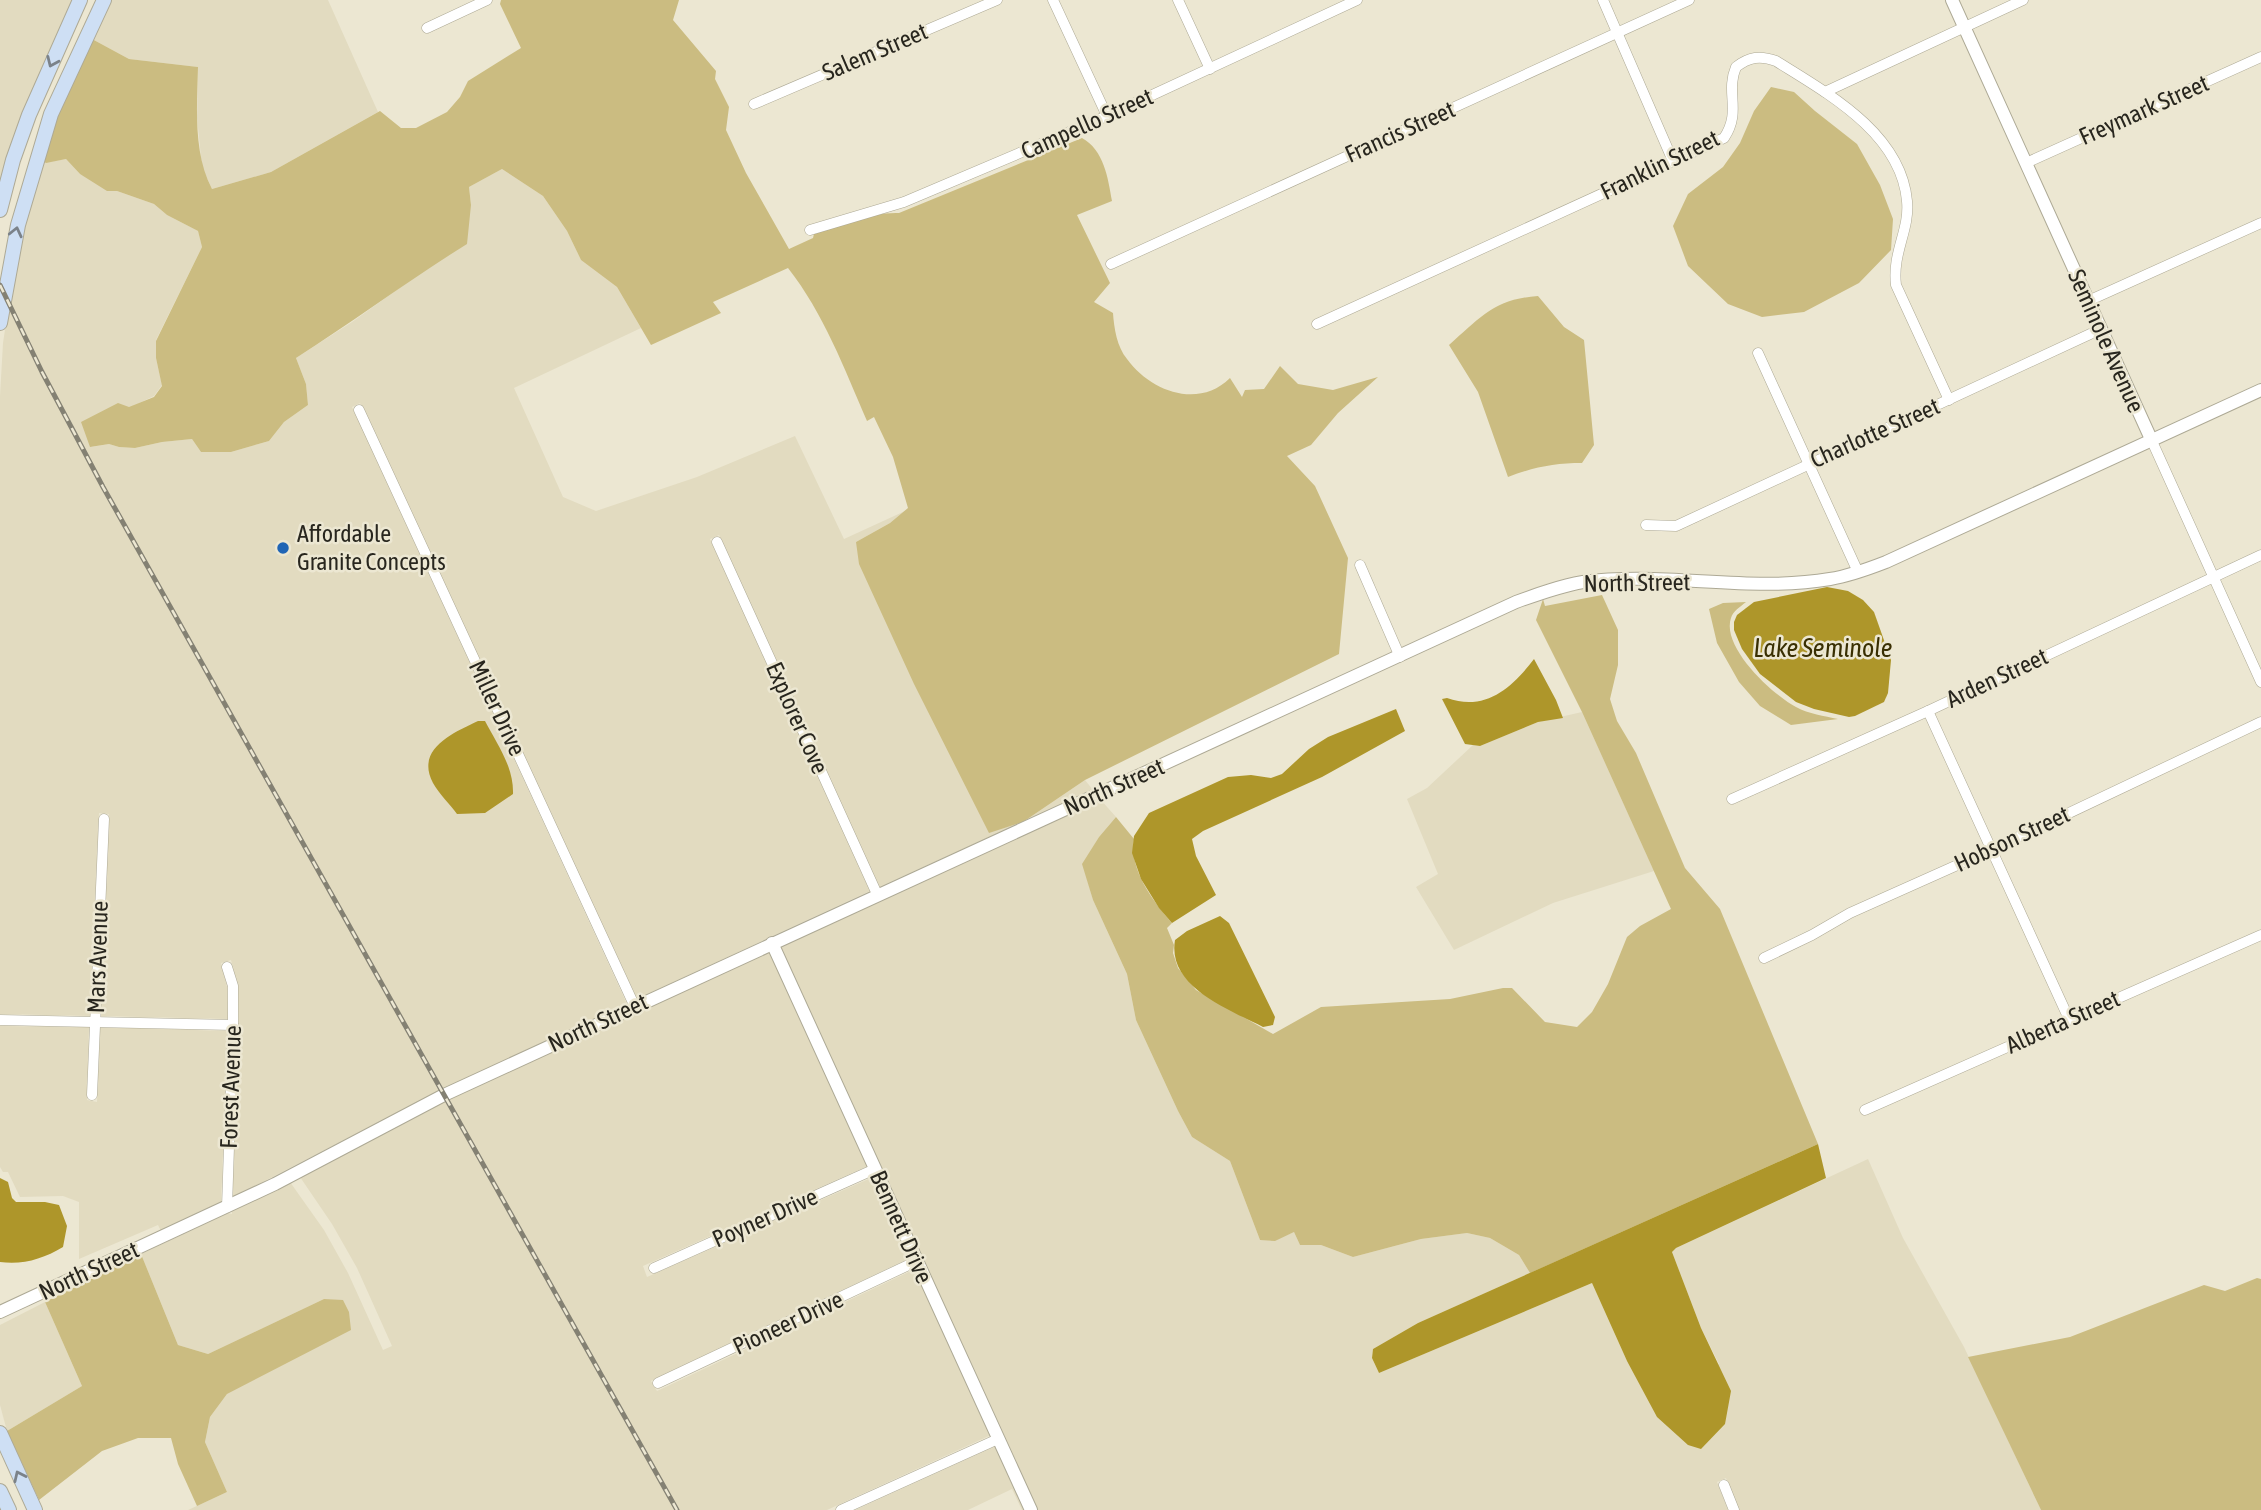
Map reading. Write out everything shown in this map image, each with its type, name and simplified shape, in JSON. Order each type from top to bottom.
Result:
[{"type":"main road","points":[[0,210],[13,160],[29,115],[80,0]]},
{"type":"main road","points":[[0,323],[18,225],[47,125],[104,0]]},
{"type":"main road","points":[[0,1433],[35,1510]]},
{"type":"main road","points":[[0,1491],[9,1510]]},
{"type":"street","points":[[427,28],[487,0]]},
{"type":"street","name":"Salem Street","points":[[754,104],[997,0]]},
{"type":"street","points":[[1053,0],[1107,116]]},
{"type":"street","points":[[1178,0],[1210,69]]},
{"type":"street","name":"Campello Street","points":[[810,230],[904,202],[1210,69],[1335,5],[1357,0]]},
{"type":"street","points":[[1603,0],[1674,161]]},
{"type":"street","name":"Francis Street","points":[[1111,264],[1689,0]]},
{"type":"street","name":"Seminole Avenue","points":[[1952,0],[2261,682]]},
{"type":"street","points":[[1949,400],[1896,285],[1895,261],[1907,215],[1907,199],[1902,179],[1880,140],[1855,114],[1825,92],[2023,0]]},
{"type":"street","name":"Franklin Street","points":[[1317,324],[1724,138],[1734,116],[1733,75],[1736,67],[1743,61],[1753,57],[1765,57],[1776,61],[1825,92]]},
{"type":"street","name":"Freymark Street","points":[[2026,163],[2261,57]]},
{"type":"street","points":[[2088,301],[2261,223]]},
{"type":"street","name":"Charlotte Street","points":[[1646,525],[1675,526],[2101,329]]},
{"type":"street","points":[[1758,353],[1858,572]]},
{"type":"street","name":"North Street","points":[[0,1312],[227,1207],[444,1095],[1516,602],[1552,589],[1610,580],[1800,583],[1858,572],[1886,562],[2261,390]]},
{"type":"street","name":"Miller Drive","points":[[359,410],[635,1007]]},
{"type":"street","name":"Explorer Cove","points":[[717,542],[877,894]]},
{"type":"street","name":"Arden Street","points":[[1732,799],[1928,711],[2261,555]]},
{"type":"street","points":[[1360,565],[1400,657]]},
{"type":"street","points":[[1928,711],[2069,1019]]},
{"type":"street","name":"Hobson Street","points":[[1764,958],[1850,913],[1991,850],[2261,722]]},
{"type":"street","name":"Mars Avenue","points":[[92,1096],[104,819]]},
{"type":"street","name":"Alberta Street","points":[[1865,1110],[2261,934]]},
{"type":"street","name":"Bennett Drive","points":[[772,943],[1031,1510]]},
{"type":"street","name":"Forest Avenue","points":[[227,967],[233,986],[227,1207]]},
{"type":"street","points":[[0,1020],[233,1025]]},
{"type":"street","name":"Poyner Drive","points":[[654,1268],[875,1169]]},
{"type":"street","name":"Pioneer Drive","points":[[658,1384],[917,1261]]},
{"type":"street","points":[[841,1510],[998,1439]]},
{"type":"street","points":[[1724,1485],[1734,1510]]},
{"type":"shaded area","points":[[0,0],[74,0],[0,188]]},
{"type":"shaded area","points":[[110,0],[328,0],[378,112],[271,172],[212,189],[202,167],[197,118],[198,67],[129,59],[92,39]]},
{"type":"shaded area","points":[[501,0],[679,0],[673,20],[716,71],[715,79],[729,107],[726,130],[746,173],[789,249],[813,238],[814,234],[845,223],[899,213],[1082,138],[1089,143],[1104,165],[1112,201],[1077,215],[1110,283],[1094,302],[1113,313],[1121,349],[1137,371],[1162,388],[1190,394],[1204,393],[1230,378],[1242,397],[1245,390],[1264,389],[1280,366],[1298,384],[1333,390],[1378,377],[1338,413],[1311,445],[1287,456],[1315,486],[1348,558],[1339,654],[1085,780],[1023,822],[989,833],[914,684],[859,564],[856,542],[890,523],[908,508],[893,457],[874,417],[867,421],[823,323],[788,268],[713,302],[721,313],[651,345],[617,287],[581,260],[567,231],[543,196],[502,169],[469,187],[471,205],[467,244],[296,358],[306,384],[308,405],[284,422],[269,441],[231,452],[201,452],[192,439],[135,448],[109,444],[90,447],[81,422],[118,403],[129,407],[154,397],[162,386],[156,358],[156,341],[202,247],[198,231],[167,215],[154,204],[117,191],[107,191],[80,174],[66,159],[46,163],[42,160],[56,117],[92,39],[129,59],[198,67],[199,145],[212,189],[271,172],[380,111],[401,128],[416,128],[447,112],[460,97],[468,81],[521,48],[500,4]]},
{"type":"shaded area","points":[[1771,87],[1794,92],[1857,144],[1880,185],[1893,219],[1891,250],[1859,283],[1804,312],[1762,317],[1728,304],[1688,266],[1673,226],[1688,194],[1723,167],[1740,143],[1754,111]]},
{"type":"shaded area","points":[[66,159],[80,174],[154,204],[167,215],[198,231],[202,247],[156,340],[156,358],[162,385],[154,396],[129,408],[118,404],[91,447],[109,444],[135,448],[192,439],[201,452],[231,452],[269,441],[284,422],[308,405],[306,384],[296,358],[416,276],[471,205],[469,187],[502,169],[543,196],[567,231],[581,260],[617,287],[641,328],[514,388],[563,497],[596,511],[697,477],[795,436],[844,539],[905,511],[890,523],[856,542],[1023,822],[879,887],[719,535],[710,539],[870,891],[637,999],[360,403],[352,407],[627,1004],[437,1092],[232,1198],[239,1030],[238,987],[231,960],[221,963],[227,987],[228,1019],[101,1016],[109,814],[99,813],[90,1016],[0,1014],[0,396],[3,343],[16,257],[42,160],[48,162]]},
{"type":"shaded area","points":[[1538,296],[1564,327],[1584,340],[1594,445],[1582,463],[1545,466],[1508,477],[1478,392],[1449,345],[1489,311],[1510,301]]},
{"type":"shaded area","points":[[1602,595],[1618,630],[1618,665],[1610,699],[1617,721],[1636,753],[1685,868],[1720,909],[1818,1144],[1530,1273],[1519,1255],[1490,1238],[1467,1233],[1421,1239],[1353,1257],[1321,1245],[1300,1245],[1294,1232],[1275,1241],[1260,1240],[1230,1161],[1192,1137],[1178,1111],[1136,1020],[1127,974],[1093,900],[1082,864],[1116,817],[1134,839],[1135,862],[1144,884],[1172,923],[1167,928],[1174,945],[1173,953],[1178,968],[1196,990],[1273,1034],[1321,1007],[1450,999],[1503,988],[1512,988],[1545,1022],[1577,1027],[1592,1012],[1608,984],[1627,937],[1640,926],[1671,909],[1582,712],[1536,620],[1543,599],[1545,606]]},
{"type":"shaded area","points":[[1746,602],[1732,616],[1730,630],[1741,656],[1751,669],[1796,707],[1838,719],[1791,725],[1760,706],[1739,682],[1717,643],[1709,609],[1723,603]]},
{"type":"shaded area","points":[[1582,712],[1654,871],[1553,903],[1454,950],[1416,887],[1438,874],[1407,799],[1427,788],[1473,745],[1480,746],[1538,722]]},
{"type":"shaded area","points":[[1085,780],[1093,790],[1024,821]]},
{"type":"shaded area","points":[[1100,799],[1116,817],[1099,837],[1083,864],[1093,900],[1127,974],[1136,1020],[1192,1137],[1230,1161],[1260,1240],[1275,1240],[1294,1232],[1300,1245],[1321,1245],[1353,1257],[1421,1239],[1467,1233],[1490,1238],[1519,1255],[1530,1273],[1418,1323],[1373,1349],[1372,1358],[1379,1373],[1592,1283],[1627,1361],[1719,1364],[1701,1328],[1672,1252],[1868,1159],[1903,1238],[1964,1347],[2041,1510],[1739,1510],[1726,1478],[1717,1482],[1728,1510],[1037,1510],[779,946]]},
{"type":"shaded area","points":[[770,950],[868,1166],[643,1266],[647,1277],[873,1177],[910,1258],[651,1381],[657,1391],[915,1269],[991,1435],[827,1510],[188,1510],[227,1492],[205,1442],[210,1417],[227,1394],[324,1299],[208,1354],[178,1345],[141,1254],[228,1213],[232,1214],[232,1211],[290,1182],[324,1230],[348,1273],[383,1350],[392,1346],[357,1268],[332,1224],[300,1177],[446,1100]]},
{"type":"shaded area","points":[[0,1026],[89,1027],[87,1100],[97,1102],[100,1027],[228,1031],[221,1203],[161,1231],[158,1225],[79,1259],[79,1202],[63,1196],[20,1197],[8,1172],[3,1172],[0,1167]]},
{"type":"shaded area","points":[[141,1254],[178,1345],[208,1354],[324,1299],[343,1300],[349,1312],[351,1330],[227,1394],[210,1417],[205,1442],[227,1492],[197,1506],[178,1464],[171,1438],[138,1438],[102,1451],[39,1500],[7,1431],[82,1386],[45,1302]]},
{"type":"shaded area","points":[[2257,1278],[2261,1279],[2261,1510],[2041,1510],[1968,1357],[2070,1337],[2204,1285],[2225,1291]]},
{"type":"shaded area","points":[[45,1302],[82,1386],[7,1431],[0,1405],[0,1325]]},
{"type":"shaded area","points":[[996,1446],[1025,1510],[1022,1510],[1012,1489],[968,1510],[855,1510]]},
{"type":"water","name":"Lake Seminole","points":[[1827,587],[1848,591],[1863,600],[1874,612],[1891,660],[1888,693],[1884,702],[1855,716],[1814,709],[1796,702],[1760,674],[1742,649],[1734,630],[1737,615],[1754,602]]},
{"type":"water","points":[[1534,659],[1563,718],[1538,722],[1480,746],[1465,744],[1442,699],[1474,702],[1496,695],[1507,688]]},
{"type":"water","points":[[1396,709],[1405,731],[1322,777],[1203,831],[1192,839],[1196,856],[1216,895],[1172,923],[1141,879],[1132,853],[1134,836],[1149,813],[1228,777],[1251,775],[1271,778],[1282,774],[1309,749],[1328,737]]},
{"type":"water","points":[[478,721],[485,721],[504,756],[511,774],[513,794],[485,813],[457,814],[433,783],[429,761],[439,744]]},
{"type":"water","points":[[1220,916],[1229,923],[1275,1017],[1273,1025],[1263,1027],[1218,1004],[1190,983],[1181,971],[1175,956],[1175,940],[1187,931]]},
{"type":"water","points":[[1818,1144],[1826,1178],[1672,1252],[1701,1328],[1731,1391],[1725,1424],[1701,1449],[1688,1445],[1657,1417],[1627,1361],[1592,1283],[1379,1373],[1372,1358],[1373,1349],[1418,1323]]},
{"type":"water","points":[[0,1178],[8,1182],[12,1198],[16,1202],[59,1205],[67,1226],[63,1247],[33,1260],[0,1262]]},
{"type":"railway","points":[[0,285],[42,372],[103,487],[677,1510]]},
{"type":"place","name":"Affordable Granite Concepts","points":[[283,548]]}]
